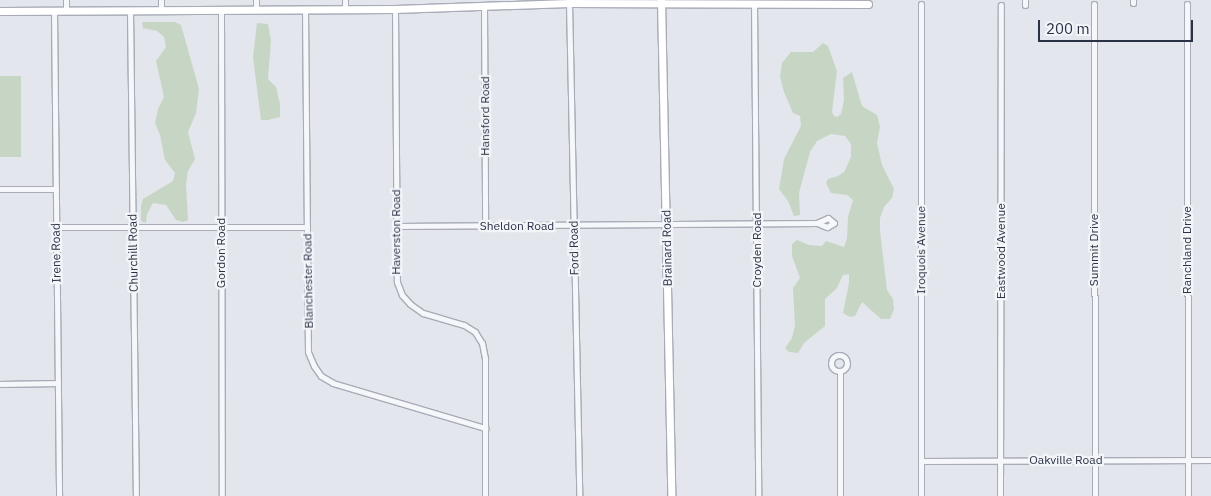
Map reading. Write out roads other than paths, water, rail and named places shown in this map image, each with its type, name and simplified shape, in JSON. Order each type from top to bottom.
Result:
[{"type":"street","points":[[66,0],[66,10]]},
{"type":"street","points":[[161,0],[161,11]]},
{"type":"street","points":[[256,0],[256,10]]},
{"type":"street","points":[[345,0],[345,8]]},
{"type":"street","points":[[0,11],[395,9],[569,2],[868,4]]},
{"type":"street","name":"Ford Road","points":[[569,2],[579,496]]},
{"type":"street","name":"Brainard Road","points":[[661,2],[672,496]]},
{"type":"street","name":"Iroquois Avenue","points":[[919,3],[921,496]]},
{"type":"street","name":"Croyden Road","points":[[754,4],[758,496]]},
{"type":"street","name":"Summit Drive","points":[[1094,4],[1095,496]]},
{"type":"street","name":"Ranchland Drive","points":[[1187,4],[1188,496]]},
{"type":"street","name":"Eastwood Avenue","points":[[1000,496],[1001,5]]},
{"type":"street","name":"Hansford Road","points":[[484,6],[485,226]]},
{"type":"street","name":"Blanchester Road","points":[[305,9],[308,352],[314,366],[321,376],[334,383],[485,428]]},
{"type":"street","name":"Haverston Road","points":[[395,9],[397,282],[402,295],[423,313],[464,325],[475,332],[482,343],[485,358],[485,496]]},
{"type":"street","name":"Irene Road","points":[[54,11],[59,496]]},
{"type":"street","name":"Churchill Road","points":[[130,11],[136,496]]},
{"type":"street","name":"Gordon Road","points":[[221,11],[222,496]]},
{"type":"street","points":[[0,189],[56,189]]},
{"type":"street","name":"Sheldon Road","points":[[396,226],[816,224]]},
{"type":"street","points":[[56,227],[307,227]]},
{"type":"street","points":[[840,371],[840,496]]},
{"type":"street","points":[[0,384],[58,382]]},
{"type":"street","name":"Oakville Road","points":[[921,461],[1211,460]]}]
